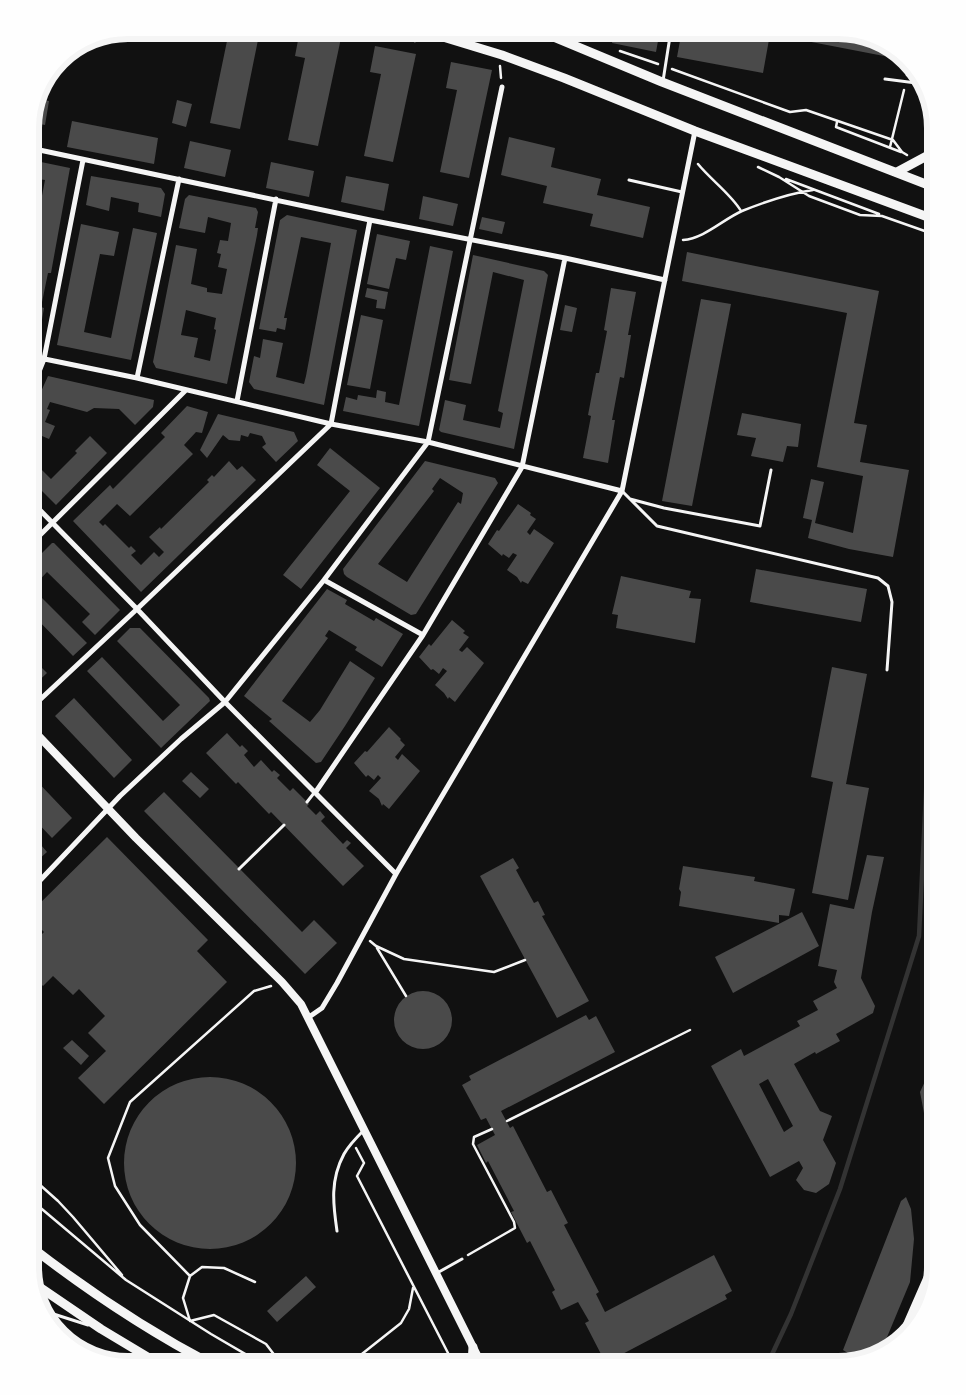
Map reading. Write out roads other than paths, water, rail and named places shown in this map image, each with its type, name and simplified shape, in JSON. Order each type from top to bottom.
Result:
[{"type":"main road","points":[[448,39],[538,68],[695,131],[927,217]]},
{"type":"main road","points":[[558,39],[662,82],[927,184]]},
{"type":"main road","points":[[897,172],[927,157]]},
{"type":"main road","points":[[39,1253],[93,1294],[166,1340],[196,1356]]},
{"type":"main road","points":[[42,1289],[101,1329],[146,1356]]},
{"type":"main road","points":[[472,1356],[473,1347]]},
{"type":"street","points":[[39,881],[108,809],[181,739],[225,702],[324,580],[428,442],[502,87]]},
{"type":"street","points":[[309,1018],[322,1008],[338,983],[396,874],[622,491],[695,131]]},
{"type":"street","points":[[39,150],[665,280]]},
{"type":"street","points":[[39,372],[44,359],[83,160]]},
{"type":"street","points":[[137,378],[179,179]]},
{"type":"street","points":[[237,401],[276,199]]},
{"type":"street","points":[[39,701],[138,609],[331,424],[370,220]]},
{"type":"street","points":[[315,792],[423,635],[522,467],[565,258]]},
{"type":"street","points":[[39,358],[137,378],[331,424],[428,442],[622,491]]},
{"type":"street","points":[[39,536],[186,390]]},
{"type":"street","points":[[39,509],[138,609],[225,702],[396,874]]},
{"type":"street","points":[[324,580],[423,635]]},
{"type":"street","points":[[39,736],[136,838],[282,982],[301,1004],[478,1356]]},
{"type":"street","points":[[908,1322],[925,1282]]},
{"type":"lane","points":[[662,82],[670,39]]},
{"type":"lane","points":[[885,78],[915,83]]},
{"type":"lane","points":[[629,180],[683,192]]},
{"type":"lane","points":[[630,499],[664,508],[760,526],[771,470]]},
{"type":"lane","points":[[622,491],[657,526],[878,578],[888,586],[892,602],[887,670]]},
{"type":"lane","points":[[307,802],[315,792]]},
{"type":"lane","points":[[239,869],[284,825]]},
{"type":"lane","points":[[338,1231],[333,1187],[344,1154],[364,1129]]},
{"type":"lane","points":[[436,1273],[462,1259]]},
{"type":"lane","points":[[52,1313],[101,1329]]},
{"type":"waterway","points":[[771,1356],[791,1314],[840,1189],[919,936],[927,772]]}]
